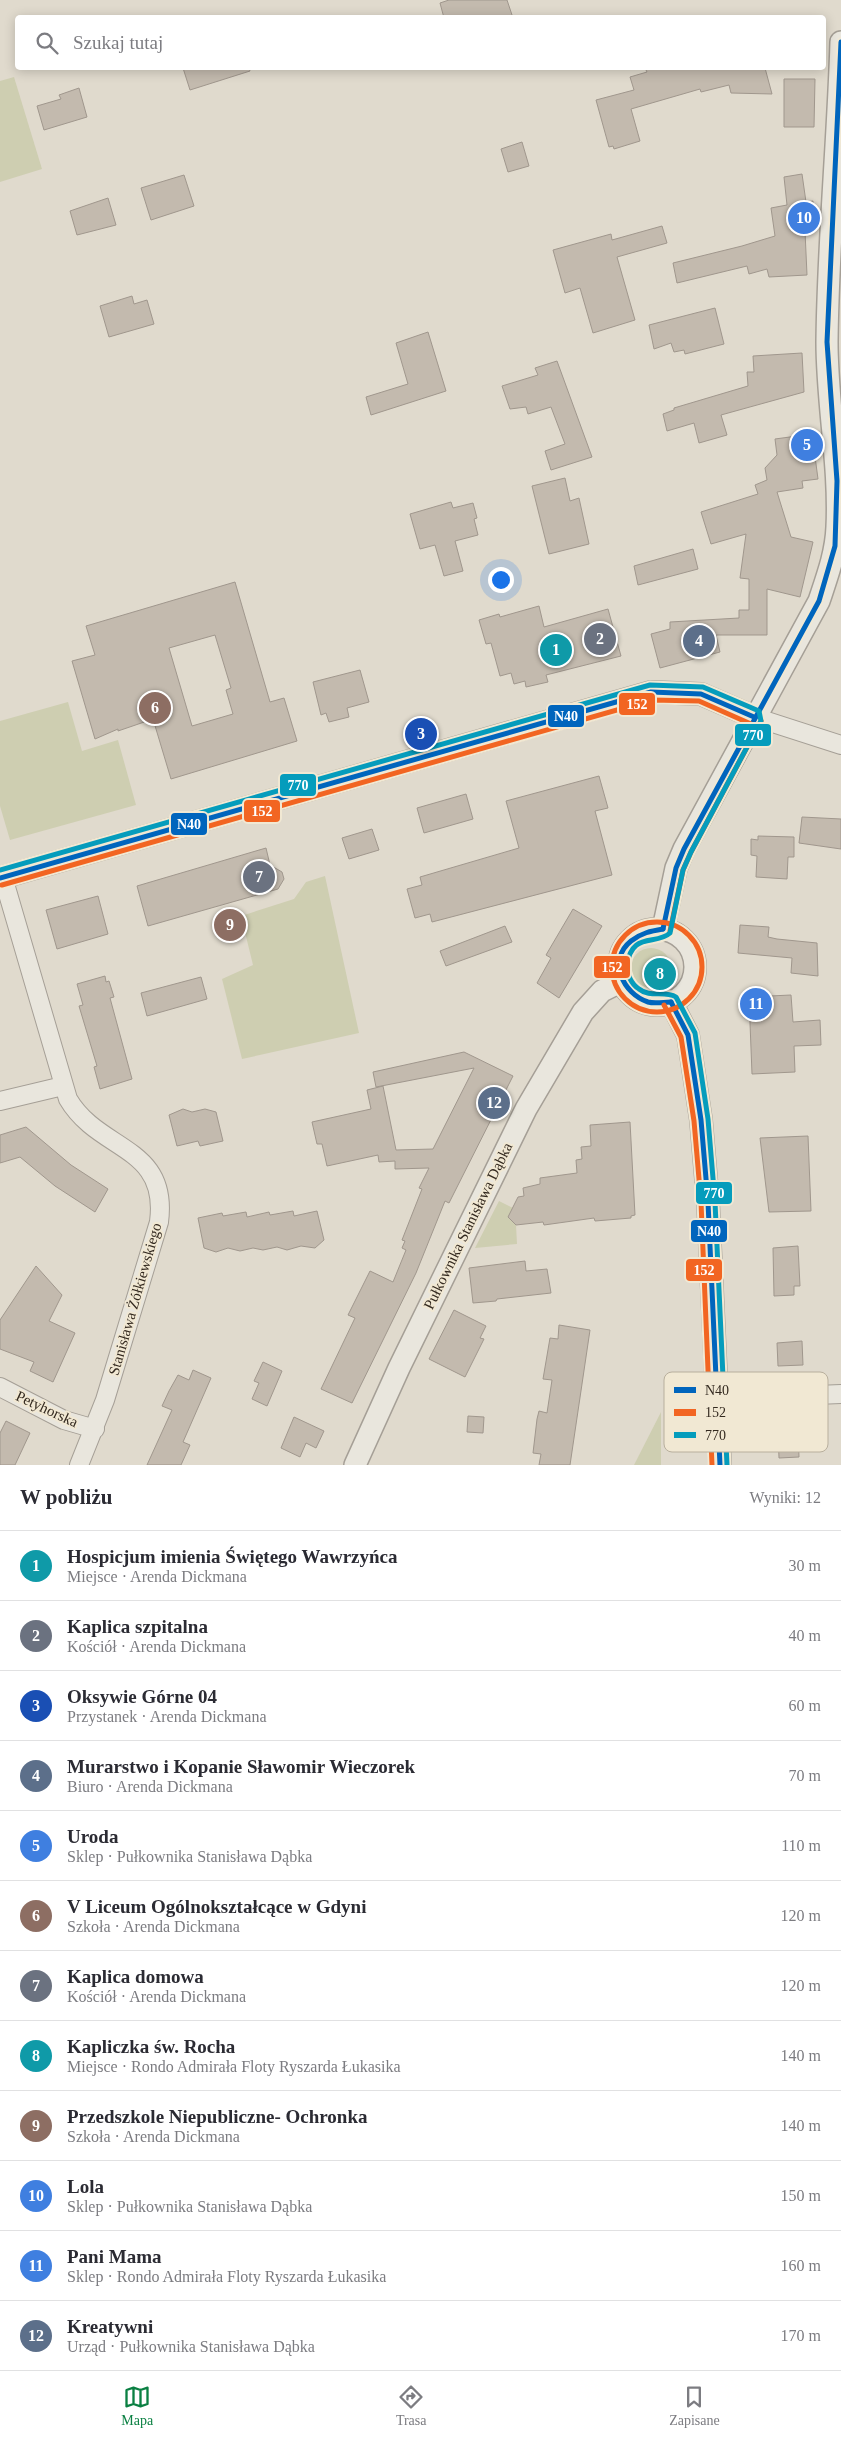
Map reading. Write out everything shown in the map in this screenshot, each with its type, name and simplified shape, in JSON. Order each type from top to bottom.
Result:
[{"type":"street","points":[[663,929],[676,868],[684,849],[754,717],[819,601],[832,559],[839,500],[829,404],[827,342],[841,42]]},
{"type":"street","points":[[2,878],[651,692],[701,694],[754,717],[841,745]]},
{"type":"street","name":"Stanisława Żółkiewskiego","points":[[2,878],[63,1086],[76,1113],[137,1157],[149,1169],[159,1186],[161,1205],[159,1222],[95,1430],[79,1465]]},
{"type":"street","points":[[651,929],[663,929],[676,933],[687,942],[694,955],[695,969],[692,983],[671,1002],[656,1005],[642,1002],[630,994],[622,981],[620,959],[624,948],[640,932],[651,929]]},
{"type":"street","name":"Pułkownika Stanisława Dąbka","points":[[355,1465],[403,1359],[526,1109],[583,1012],[602,991],[622,981]]},
{"type":"street","points":[[671,1002],[688,1035],[701,1120],[708,1193],[717,1372]]},
{"type":"street","points":[[0,1101],[63,1086]]},
{"type":"street","name":"Petyhorska","points":[[0,1387],[64,1420],[95,1430]]},
{"type":"street","points":[[828,1395],[841,1394]]},
{"type":"street","points":[[720,1452],[720,1465]]},
{"type":"green space","points":[[14,77],[42,169],[0,182],[0,81]]},
{"type":"green space","points":[[68,702],[82,751],[118,740],[136,805],[10,840],[0,806],[0,721]]},
{"type":"green space","points":[[325,876],[359,1033],[242,1059],[222,979],[253,965],[241,916],[294,899],[306,882]]},
{"type":"green space","points":[[651,948],[665,954],[671,968],[665,982],[651,988],[637,982],[631,968],[637,954]]},
{"type":"green space","points":[[499,1201],[513,1208],[509,1217],[516,1225],[517,1244],[475,1248]]},
{"type":"green space","points":[[661,1412],[661,1465],[634,1465]]},
{"type":"building","points":[[449,0],[507,0],[512,15],[443,15],[440,3]]},
{"type":"building","points":[[184,70],[250,71],[190,90]]},
{"type":"building","points":[[646,70],[766,70],[772,94],[731,93],[729,85],[701,92],[700,89],[631,109],[640,141],[614,149],[613,146],[609,147],[596,100],[634,90],[630,77],[647,72]]},
{"type":"building","points":[[784,79],[815,79],[814,127],[784,127]]},
{"type":"building","points":[[79,88],[87,117],[44,130],[37,106],[61,99],[59,95]]},
{"type":"building","points":[[522,142],[529,166],[508,172],[501,149]]},
{"type":"building","points":[[802,174],[806,202],[813,201],[813,230],[805,231],[807,275],[769,277],[767,269],[749,274],[747,266],[677,283],[673,263],[775,236],[771,208],[787,205],[784,177]]},
{"type":"building","points":[[184,175],[194,206],[151,220],[141,188]]},
{"type":"building","points":[[108,198],[116,225],[77,235],[70,211]]},
{"type":"building","points":[[662,226],[667,243],[617,257],[635,320],[593,333],[580,288],[565,293],[553,250],[611,234],[612,240]]},
{"type":"building","points":[[132,296],[134,304],[147,300],[154,324],[109,337],[100,306]]},
{"type":"building","points":[[715,308],[724,344],[685,354],[684,350],[674,352],[671,343],[654,349],[649,325]]},
{"type":"building","points":[[428,332],[446,391],[371,415],[366,397],[408,384],[396,343]]},
{"type":"building","points":[[802,353],[804,392],[721,415],[727,435],[699,443],[694,423],[667,431],[663,414],[674,410],[674,408],[748,386],[747,372],[754,372],[753,356]]},
{"type":"building","points":[[557,361],[592,457],[551,470],[545,451],[565,444],[551,407],[528,414],[526,407],[510,409],[502,386],[538,375],[535,368]]},
{"type":"building","points":[[812,434],[818,479],[802,481],[803,488],[777,492],[791,537],[813,542],[800,597],[767,589],[767,635],[716,635],[720,652],[660,668],[651,634],[670,629],[670,622],[739,618],[739,610],[749,610],[749,579],[740,578],[746,534],[711,544],[701,512],[758,494],[755,485],[767,480],[765,468],[777,455],[775,439]]},
{"type":"building","points":[[565,478],[570,501],[579,498],[589,544],[549,554],[532,486]]},
{"type":"building","points":[[451,502],[453,508],[473,503],[477,518],[474,519],[478,535],[455,541],[463,571],[444,576],[435,545],[420,549],[410,514]]},
{"type":"building","points":[[693,549],[698,569],[638,585],[634,566]]},
{"type":"building","points":[[235,582],[270,702],[284,698],[297,741],[171,779],[153,719],[118,731],[118,729],[95,739],[72,661],[95,655],[86,626]],"holes":[[[215,635],[231,688],[226,690],[233,714],[192,726],[169,648]]]},
{"type":"building","points":[[539,606],[544,627],[608,609],[621,656],[546,675],[548,682],[526,687],[525,681],[514,684],[511,673],[500,676],[491,643],[486,644],[479,620],[499,614],[500,617]]},
{"type":"building","points":[[360,670],[369,702],[347,708],[349,717],[329,722],[326,713],[321,715],[313,682]]},
{"type":"building","points":[[599,776],[608,808],[595,811],[612,875],[432,922],[430,914],[415,918],[407,889],[422,885],[420,877],[519,848],[506,801]]},
{"type":"building","points":[[466,794],[473,819],[424,833],[417,808]]},
{"type":"building","points":[[802,817],[841,819],[841,849],[799,843]]},
{"type":"building","points":[[372,829],[379,850],[349,859],[342,838]]},
{"type":"building","points":[[758,836],[794,837],[794,857],[788,857],[787,879],[756,877],[757,856],[751,855],[751,839],[758,840]]},
{"type":"building","points":[[266,848],[270,865],[282,872],[284,879],[278,889],[148,926],[137,886]]},
{"type":"building","points":[[98,896],[108,934],[57,949],[46,910]]},
{"type":"building","points":[[573,909],[602,926],[559,998],[537,983],[551,958],[546,955]]},
{"type":"building","points":[[740,925],[769,927],[768,937],[817,943],[818,976],[791,973],[792,958],[738,953]]},
{"type":"building","points":[[505,926],[512,942],[446,966],[440,951]]},
{"type":"building","points":[[105,976],[106,982],[109,981],[114,997],[110,998],[132,1079],[100,1089],[94,1067],[97,1066],[79,1006],[83,1005],[77,984]]},
{"type":"building","points":[[201,977],[207,999],[147,1016],[141,993]]},
{"type":"building","points":[[791,995],[793,1022],[820,1020],[821,1045],[794,1046],[795,1072],[752,1074],[749,997]]},
{"type":"building","points":[[464,1052],[513,1076],[449,1203],[445,1201],[416,1273],[352,1403],[321,1389],[355,1318],[348,1315],[370,1271],[393,1282],[406,1250],[402,1248],[405,1241],[402,1240],[422,1189],[419,1188],[429,1168],[395,1169],[395,1161],[379,1162],[378,1155],[327,1166],[322,1144],[317,1144],[312,1122],[371,1109],[367,1090],[383,1086],[396,1150],[433,1149],[474,1068],[376,1087],[373,1072]]},
{"type":"building","points":[[183,1109],[192,1112],[205,1109],[216,1112],[223,1141],[200,1146],[198,1141],[177,1146],[169,1115]]},
{"type":"building","points":[[630,1122],[635,1215],[631,1216],[631,1218],[595,1221],[594,1218],[544,1225],[543,1222],[516,1225],[508,1217],[518,1197],[524,1196],[523,1188],[540,1184],[540,1178],[577,1173],[576,1160],[582,1159],[581,1147],[591,1146],[590,1125]]},
{"type":"building","points":[[26,1127],[71,1165],[108,1189],[95,1212],[55,1186],[20,1157],[0,1163],[0,1135]]},
{"type":"building","points":[[808,1136],[811,1211],[769,1212],[760,1138]]},
{"type":"building","points":[[293,1211],[294,1216],[317,1211],[324,1240],[315,1248],[301,1246],[287,1250],[277,1247],[263,1250],[253,1248],[240,1251],[228,1248],[216,1252],[204,1248],[198,1218],[222,1213],[223,1216],[246,1212],[247,1217],[269,1212],[270,1215]]},
{"type":"building","points":[[798,1246],[800,1286],[794,1286],[794,1295],[774,1296],[773,1248]]},
{"type":"building","points":[[525,1261],[526,1271],[547,1269],[551,1293],[473,1303],[469,1268]]},
{"type":"building","points":[[36,1266],[62,1295],[49,1321],[75,1333],[53,1382],[30,1371],[34,1362],[0,1349],[0,1320]]},
{"type":"building","points":[[454,1310],[486,1326],[480,1338],[484,1339],[465,1377],[429,1359]]},
{"type":"building","points":[[559,1325],[590,1330],[570,1465],[539,1465],[541,1454],[533,1453],[537,1419],[539,1411],[547,1413],[552,1380],[543,1379],[550,1338],[558,1339]]},
{"type":"building","points":[[802,1341],[803,1365],[778,1366],[777,1343]]},
{"type":"building","points":[[263,1362],[282,1371],[267,1406],[252,1399],[259,1383],[254,1381]]},
{"type":"building","points":[[193,1370],[211,1378],[183,1442],[190,1445],[181,1465],[147,1465],[172,1410],[162,1406],[169,1391],[178,1375],[189,1380]]},
{"type":"building","points":[[468,1416],[484,1417],[483,1433],[467,1432]]},
{"type":"building","points":[[294,1417],[324,1431],[316,1448],[306,1443],[300,1457],[281,1448]]},
{"type":"building","points":[[6,1421],[30,1433],[15,1465],[0,1465],[0,1433]]},
{"type":"building","points":[[779,1452],[799,1452],[799,1457],[779,1458]]},
{"type":"transit line","name":"N40","points":[[663,929],[676,868],[684,849],[819,601],[835,546],[837,481],[827,342],[841,42]]},
{"type":"transit line","name":"770","points":[[0,870],[650,685],[703,687],[759,711],[761,721],[683,870],[670,933],[658,939],[645,941],[633,948],[629,955],[627,966],[630,979],[643,992],[667,994],[676,997],[695,1033],[708,1119],[715,1202],[723,1372]]},
{"type":"transit line","name":"N40","points":[[0,878],[651,692],[701,694],[754,717]]},
{"type":"transit line","name":"152","points":[[2,885],[652,700],[699,701],[751,724]]},
{"type":"transit line","name":"152","points":[[670,931],[683,870],[761,721]]},
{"type":"transit line","name":"152","points":[[657,922],[674,925],[689,935],[699,950],[702,967],[699,984],[689,999],[674,1009],[657,1012],[640,1009],[625,999],[615,984],[612,967],[615,950],[625,935],[640,925],[657,922]]},
{"type":"transit line","name":"N40","points":[[663,929],[646,933],[631,941],[620,957],[619,967],[625,984],[639,998],[651,1003],[671,1002]]},
{"type":"transit line","name":"N40","points":[[671,1002],[688,1035],[701,1120],[708,1202],[716,1372]]},
{"type":"transit line","name":"152","points":[[664,1005],[681,1037],[694,1121],[701,1202],[708,1372]]},
{"type":"transit line","name":"152","points":[[711,1452],[712,1465]]},
{"type":"transit line","name":"N40","points":[[719,1452],[720,1465]]},
{"type":"transit line","name":"770","points":[[726,1452],[727,1465]]},
{"type":"place","name":"Lola","points":[[804,218]]},
{"type":"place","name":"Uroda","points":[[807,445]]},
{"type":"place","name":"Kaplica szpitalna","points":[[600,639]]},
{"type":"place","name":"Murarstwo i Kopanie Sławomir Wieczorek","points":[[699,641]]},
{"type":"place","name":"Hospicjum imienia Świętego Wawrzyńca","points":[[556,650]]},
{"type":"place","name":"V Liceum Ogólnokształcące w Gdyni","points":[[155,708]]},
{"type":"place","name":"Oksywie Górne 04","points":[[421,734]]},
{"type":"place","name":"Kaplica domowa","points":[[259,877]]},
{"type":"place","name":"Przedszkole Niepubliczne- Ochronka","points":[[230,925]]},
{"type":"place","name":"Kapliczka św. Rocha","points":[[660,974]]},
{"type":"place","name":"Pani Mama","points":[[756,1004]]},
{"type":"place","name":"Kreatywni","points":[[494,1103]]}]
